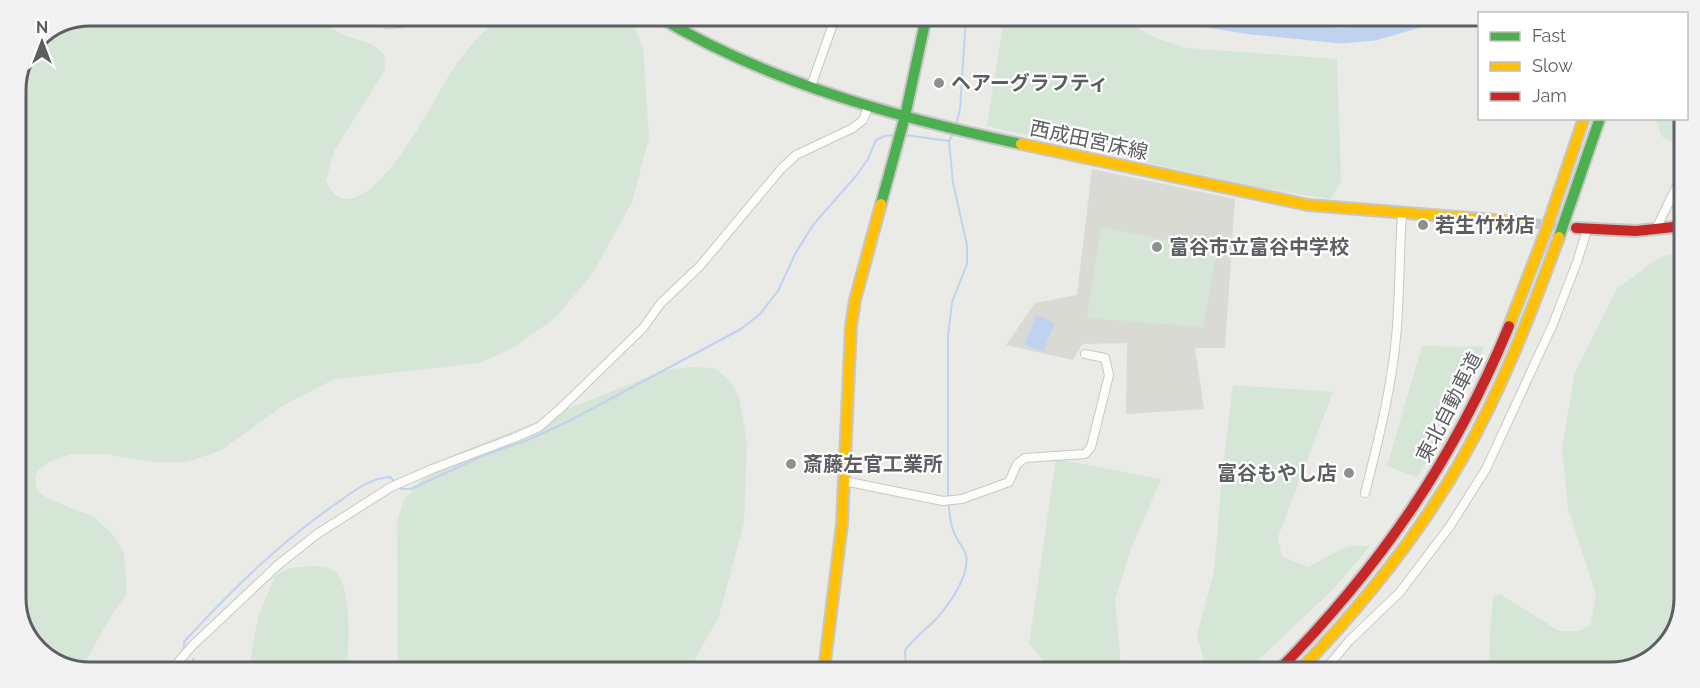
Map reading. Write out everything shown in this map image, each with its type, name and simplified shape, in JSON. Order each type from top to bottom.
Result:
[{"type":"main road","name":"西成田宮床線","points":[[674,26],[694,38],[768,71],[946,128],[1308,205],[1531,223]]},
{"type":"main road","points":[[825,663],[842,524],[851,326],[924,26]]},
{"type":"main road","name":"東北自動車道","points":[[1285,663],[1338,607],[1377,558],[1432,478],[1466,419],[1496,357],[1522,295],[1583,120]]},
{"type":"main road","name":"東北自動車道","points":[[1306,663],[1349,617],[1388,569],[1447,483],[1480,425],[1510,363],[1533,307],[1599,120]]},
{"type":"main road","points":[[1581,229],[1674,227]]},
{"type":"street","points":[[811,86],[832,26]]},
{"type":"street","points":[[178,663],[192,646],[278,565],[347,514],[405,480],[539,427],[644,328],[661,303],[700,266],[739,216],[781,169],[796,155],[853,129],[863,120],[869,105]]},
{"type":"street","points":[[1656,229],[1674,192]]},
{"type":"street","points":[[1365,493],[1379,439],[1395,347],[1401,214]]},
{"type":"street","points":[[1330,663],[1348,641],[1400,592],[1450,526],[1486,469],[1553,324],[1577,262],[1581,229]]},
{"type":"street","points":[[844,481],[943,501],[954,500],[1009,482],[1017,464],[1025,458],[1085,454],[1091,447],[1109,375],[1105,358],[1085,354]]},
{"type":"shaded area","name":"富谷市立富谷中学校","points":[[1092,169],[1235,199],[1225,348],[1195,348],[1204,409],[1126,414],[1127,343],[1082,344],[1073,360],[1006,345],[1035,303],[1077,295]]},
{"type":"green space","points":[[81,26],[329,26],[343,35],[371,44],[384,54],[385,70],[334,151],[326,181],[334,193],[341,198],[356,197],[372,187],[388,171],[419,127],[451,72],[474,42],[490,26],[634,26],[643,48],[649,137],[632,202],[593,273],[554,319],[511,349],[479,363],[334,379],[284,405],[220,451],[186,462],[152,462],[104,454],[71,454],[48,462],[37,471],[35,479],[37,490],[48,499],[94,517],[114,536],[124,553],[127,593],[85,662],[77,661],[54,652],[41,641],[32,627],[26,603],[26,85],[32,61],[39,50],[57,34]]},
{"type":"green space","points":[[1003,26],[1135,26],[1158,39],[1186,48],[1337,59],[1341,182],[1330,199],[1256,187],[987,126]]},
{"type":"green space","points":[[1656,120],[1674,120],[1674,142],[1662,137]]},
{"type":"green space","points":[[1101,227],[1217,250],[1203,327],[1087,318]]},
{"type":"green space","points":[[1674,254],[1674,599],[1670,623],[1656,644],[1639,656],[1623,661],[1611,663],[1490,663],[1493,597],[1500,594],[1559,631],[1580,631],[1591,624],[1596,594],[1568,508],[1562,448],[1575,373],[1617,289],[1660,257]]},
{"type":"green space","points":[[1422,346],[1484,347],[1453,414],[1417,477],[1387,466]]},
{"type":"green space","points":[[692,367],[715,368],[730,381],[739,397],[747,443],[744,522],[719,616],[693,663],[398,663],[397,521],[404,500],[420,482],[453,455],[665,370]]},
{"type":"green space","points":[[1233,385],[1333,392],[1278,537],[1282,557],[1308,567],[1348,546],[1370,546],[1334,588],[1255,663],[1205,663],[1197,635],[1214,572]]},
{"type":"green space","points":[[1056,459],[1161,479],[1130,551],[1115,600],[1121,663],[1046,663],[1029,644]]},
{"type":"green space","points":[[326,567],[338,576],[343,586],[348,614],[347,663],[250,663],[258,617],[275,576],[290,568]]},
{"type":"water","points":[[1036,315],[1055,323],[1043,351],[1025,345]]},
{"type":"waterway","points":[[956,125],[960,109],[965,26]]},
{"type":"waterway","points":[[1246,26],[1341,36],[1374,33],[1398,26]]},
{"type":"waterway","points":[[948,497],[948,336],[952,302],[967,264],[967,245],[953,183],[949,141],[953,134]]},
{"type":"waterway","points":[[399,486],[402,489],[411,489],[482,456],[528,440],[571,420],[741,329],[760,314],[778,291],[795,254],[813,225],[856,176],[868,159],[876,140],[896,135]]},
{"type":"waterway","points":[[905,135],[949,141]]},
{"type":"waterway","points":[[184,649],[184,642],[220,604],[257,568],[316,518],[362,486],[390,477],[395,482]]},
{"type":"waterway","points":[[906,663],[905,650],[943,611],[958,588],[965,571],[966,555],[953,530],[949,503]]},
{"type":"waterway","points":[[193,659],[194,663]]},
{"type":"tunnel","points":[[1531,223],[1569,227]]},
{"type":"traffic: fast","points":[[675,26],[744,61],[834,95],[881,110],[1021,144]]},
{"type":"traffic: fast","points":[[881,204],[905,116],[924,26]]},
{"type":"traffic: fast","points":[[1559,237],[1599,120]]},
{"type":"traffic: slow","points":[[1509,326],[1545,233],[1583,120]]},
{"type":"traffic: slow","points":[[1021,144],[1308,205],[1531,223]]},
{"type":"traffic: slow","points":[[825,663],[842,524],[851,326],[855,300],[881,204]]},
{"type":"traffic: slow","points":[[1306,663],[1387,571],[1445,488],[1477,432],[1503,378],[1559,237]]},
{"type":"traffic: jam","points":[[1576,228],[1636,231],[1674,227]]},
{"type":"traffic: jam","points":[[1286,663],[1348,593],[1410,511],[1438,468],[1463,423],[1509,326]]},
{"type":"place","name":"ヘアーグラフティ","points":[[939,83]]},
{"type":"place","name":"若生竹材店","points":[[1423,225]]},
{"type":"place","name":"富谷市立富谷中学校","points":[[1157,247]]},
{"type":"place","name":"斎藤左官工業所","points":[[791,464]]},
{"type":"place","name":"富谷もやし店","points":[[1349,473]]}]
